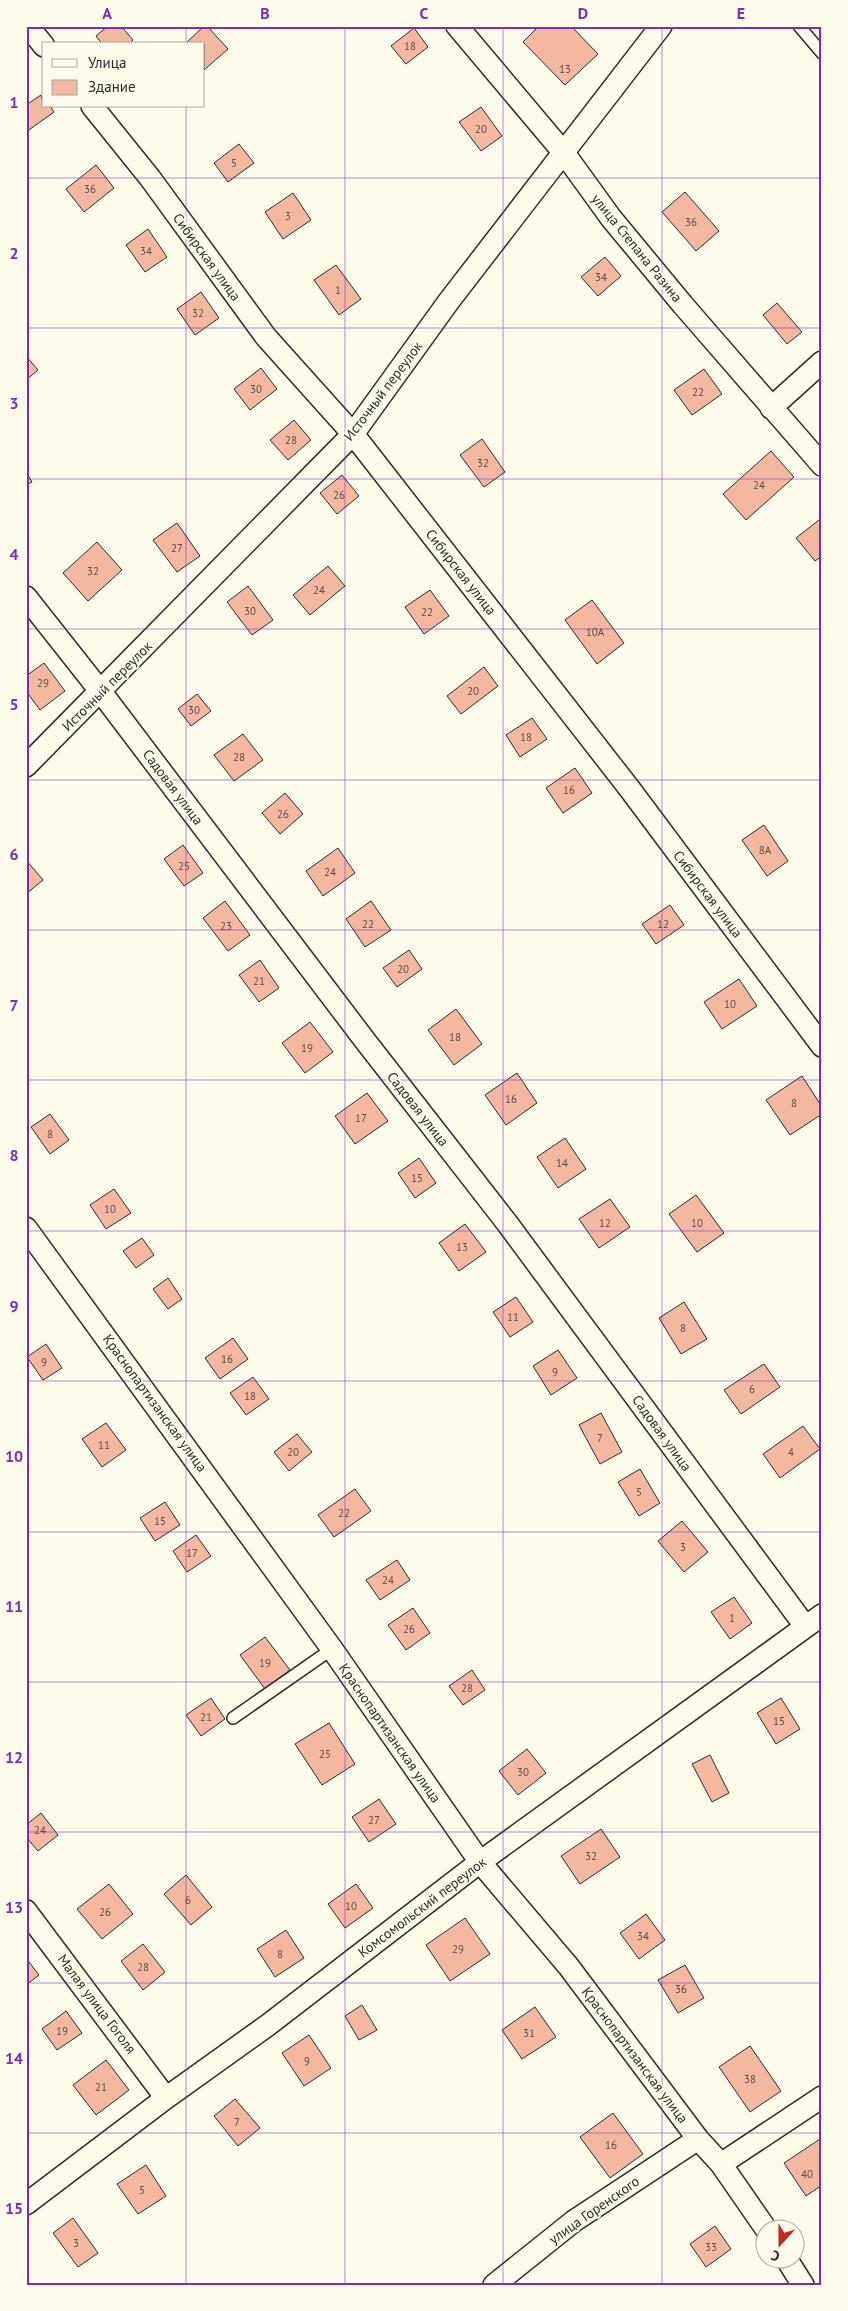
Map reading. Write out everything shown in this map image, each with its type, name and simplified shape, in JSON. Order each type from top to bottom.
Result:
[{"type":"street","points":[[28,26],[42,44]]},
{"type":"street","name":"улица Степана Разина","points":[[457,26],[564,154],[611,218],[771,408],[822,465]]},
{"type":"street","name":"Источный переулок","points":[[26,766],[354,434],[449,301],[661,26]]},
{"type":"street","name":"Сибирская улица","points":[[94,108],[150,178],[266,337],[354,434],[629,788],[822,1046]]},
{"type":"street","points":[[771,408],[822,362]]},
{"type":"street","name":"Садовая улица","points":[[26,597],[101,692],[357,1030],[813,1620]]},
{"type":"street","name":"Краснопартизанская улица","points":[[26,1228],[332,1649],[480,1862],[569,1967],[698,2139],[721,2164],[758,2218]]},
{"type":"street","name":"Комсомольский переулок","points":[[26,2204],[166,2098],[268,2025],[480,1862],[813,1620]]},
{"type":"street","name":"Малая улица Гоголя","points":[[26,1911],[166,2098]]},
{"type":"street","points":[[721,2164],[822,2097]]},
{"type":"street","name":"улица Горенского","points":[[494,2285],[574,2221],[698,2139]]},
{"type":"street","points":[[792,2268],[803,2285]]},
{"type":"lane","points":[[799,26],[822,53]]},
{"type":"lane","points":[[233,1718],[332,1649]]},
{"type":"building","points":[[108,26],[121,26],[133,40],[131,42],[100,42],[96,36]]},
{"type":"building","points":[[204,26],[207,26],[228,49],[205,69],[205,42],[187,42]]},
{"type":"building","points":[[539,26],[571,26],[598,54],[565,85],[523,42]]},
{"type":"building","points":[[414,28],[428,47],[406,64],[391,46]]},
{"type":"building","points":[[41,95],[42,108],[51,108],[54,112],[26,132],[26,105]]},
{"type":"building","points":[[481,107],[502,136],[481,151],[459,122]]},
{"type":"building","points":[[239,144],[254,163],[228,182],[214,163]]},
{"type":"building","points":[[96,165],[114,188],[84,212],[66,189]]},
{"type":"building","points":[[685,192],[719,231],[696,251],[662,212]]},
{"type":"building","points":[[293,193],[311,220],[283,239],[265,212]]},
{"type":"building","points":[[148,229],[167,257],[145,272],[126,245]]},
{"type":"building","points":[[605,257],[621,276],[598,296],[581,277]]},
{"type":"building","points":[[336,265],[361,299],[339,315],[314,280]]},
{"type":"building","points":[[201,292],[219,318],[195,335],[177,309]]},
{"type":"building","points":[[777,303],[802,332],[787,344],[763,315]]},
{"type":"building","points":[[26,356],[38,370],[26,380]]},
{"type":"building","points":[[261,368],[277,389],[250,410],[234,389]]},
{"type":"building","points":[[704,369],[722,394],[692,415],[674,390]]},
{"type":"building","points":[[294,420],[311,440],[288,460],[270,440]]},
{"type":"building","points":[[482,439],[505,472],[484,487],[460,455]]},
{"type":"building","points":[[771,451],[794,477],[746,520],[723,494]]},
{"type":"building","points":[[26,472],[32,482],[26,485]]},
{"type":"building","points":[[342,475],[359,496],[337,514],[320,493]]},
{"type":"building","points":[[819,520],[822,523],[822,556],[815,561],[796,538]]},
{"type":"building","points":[[177,523],[200,556],[177,572],[153,540]]},
{"type":"building","points":[[97,542],[122,570],[88,601],[63,573]]},
{"type":"building","points":[[328,566],[345,586],[310,615],[293,595]]},
{"type":"building","points":[[248,586],[273,620],[252,635],[227,602]]},
{"type":"building","points":[[430,590],[449,616],[424,634],[405,607]]},
{"type":"building","points":[[592,600],[624,643],[597,664],[565,620]]},
{"type":"building","points":[[44,663],[65,691],[40,710],[26,691],[26,676]]},
{"type":"building","points":[[484,667],[498,686],[461,714],[447,696]]},
{"type":"building","points":[[197,694],[211,711],[191,726],[178,709]]},
{"type":"building","points":[[532,718],[547,739],[520,757],[506,735]]},
{"type":"building","points":[[243,734],[263,760],[234,781],[214,755]]},
{"type":"building","points":[[575,768],[592,793],[563,813],[546,788]]},
{"type":"building","points":[[285,793],[303,814],[280,834],[262,813]]},
{"type":"building","points":[[764,825],[788,861],[767,876],[742,840]]},
{"type":"building","points":[[183,845],[203,873],[184,886],[164,859]]},
{"type":"building","points":[[338,848],[355,873],[323,896],[306,871]]},
{"type":"building","points":[[26,860],[43,880],[26,894]]},
{"type":"building","points":[[225,901],[250,935],[228,951],[203,918]]},
{"type":"building","points":[[371,901],[391,930],[365,947],[346,919]]},
{"type":"building","points":[[670,905],[684,925],[656,944],[642,924]]},
{"type":"building","points":[[409,950],[422,969],[397,987],[383,968]]},
{"type":"building","points":[[260,960],[279,988],[259,1002],[239,975]]},
{"type":"building","points":[[739,979],[757,1006],[722,1029],[704,1002]]},
{"type":"building","points":[[456,1009],[482,1044],[454,1065],[428,1030]]},
{"type":"building","points":[[310,1022],[333,1052],[305,1073],[282,1043]]},
{"type":"building","points":[[517,1073],[537,1103],[506,1125],[485,1095]]},
{"type":"building","points":[[802,1076],[822,1107],[822,1114],[790,1135],[766,1100]]},
{"type":"building","points":[[367,1093],[388,1121],[355,1144],[335,1116]]},
{"type":"building","points":[[50,1114],[69,1140],[50,1154],[31,1127]]},
{"type":"building","points":[[565,1138],[586,1169],[558,1188],[537,1157]]},
{"type":"building","points":[[419,1158],[436,1183],[415,1198],[398,1173]]},
{"type":"building","points":[[114,1189],[131,1213],[106,1229],[90,1205]]},
{"type":"building","points":[[696,1195],[724,1233],[697,1252],[669,1214]]},
{"type":"building","points":[[610,1199],[630,1227],[599,1248],[579,1219]]},
{"type":"building","points":[[465,1224],[486,1252],[459,1271],[439,1243]]},
{"type":"building","points":[[142,1238],[154,1255],[136,1268],[123,1251]]},
{"type":"building","points":[[168,1278],[182,1299],[168,1309],[153,1289]]},
{"type":"building","points":[[516,1297],[533,1322],[510,1337],[493,1312]]},
{"type":"building","points":[[684,1302],[707,1339],[681,1354],[659,1318]]},
{"type":"building","points":[[233,1338],[248,1359],[220,1379],[205,1358]]},
{"type":"building","points":[[46,1344],[62,1368],[43,1380],[27,1357]]},
{"type":"building","points":[[558,1350],[577,1378],[551,1395],[533,1366]]},
{"type":"building","points":[[764,1364],[780,1387],[741,1414],[724,1390]]},
{"type":"building","points":[[253,1377],[269,1399],[246,1415],[230,1393]]},
{"type":"building","points":[[601,1413],[622,1452],[600,1464],[579,1425]]},
{"type":"building","points":[[106,1423],[126,1450],[102,1467],[82,1439]]},
{"type":"building","points":[[803,1426],[820,1449],[780,1478],[763,1454]]},
{"type":"building","points":[[297,1434],[312,1452],[289,1471],[274,1452]]},
{"type":"building","points":[[640,1469],[660,1503],[639,1516],[618,1482]]},
{"type":"building","points":[[355,1489],[371,1511],[334,1537],[318,1515]]},
{"type":"building","points":[[165,1502],[180,1525],[155,1541],[140,1518]]},
{"type":"building","points":[[682,1521],[708,1552],[684,1572],[658,1541]]},
{"type":"building","points":[[196,1535],[211,1556],[187,1572],[173,1551]]},
{"type":"building","points":[[397,1560],[410,1580],[380,1600],[366,1580]]},
{"type":"building","points":[[734,1597],[752,1623],[730,1639],[711,1612]]},
{"type":"building","points":[[413,1608],[430,1633],[406,1650],[388,1625]]},
{"type":"building","points":[[265,1637],[290,1670],[265,1689],[240,1655]]},
{"type":"building","points":[[472,1670],[485,1690],[463,1705],[449,1686]]},
{"type":"building","points":[[211,1698],[225,1719],[201,1736],[186,1715]]},
{"type":"building","points":[[781,1698],[800,1729],[776,1744],[757,1713]]},
{"type":"building","points":[[329,1723],[355,1764],[322,1785],[295,1744]]},
{"type":"building","points":[[527,1749],[546,1773],[518,1795],[499,1771]]},
{"type":"building","points":[[710,1755],[729,1793],[712,1802],[692,1764]]},
{"type":"building","points":[[379,1799],[396,1824],[369,1842],[352,1817]]},
{"type":"building","points":[[41,1813],[58,1835],[38,1851],[26,1837],[26,1825]]},
{"type":"building","points":[[601,1829],[620,1857],[580,1884],[561,1856]]},
{"type":"building","points":[[186,1875],[212,1907],[191,1925],[164,1894]]},
{"type":"building","points":[[109,1884],[133,1914],[102,1939],[77,1909]]},
{"type":"building","points":[[356,1884],[373,1908],[345,1928],[328,1904]]},
{"type":"building","points":[[646,1914],[665,1940],[639,1959],[620,1933]]},
{"type":"building","points":[[465,1918],[490,1954],[450,1981],[426,1945]]},
{"type":"building","points":[[286,1930],[304,1958],[275,1977],[257,1949]]},
{"type":"building","points":[[143,1944],[165,1972],[143,1990],[121,1961]]},
{"type":"building","points":[[26,1958],[39,1975],[26,1985]]},
{"type":"building","points":[[685,1965],[704,1998],[678,2013],[658,1980]]},
{"type":"building","points":[[362,2005],[377,2030],[359,2040],[345,2016]]},
{"type":"building","points":[[535,2007],[556,2037],[522,2059],[502,2030]]},
{"type":"building","points":[[66,2011],[82,2033],[57,2050],[42,2029]]},
{"type":"building","points":[[309,2035],[331,2068],[304,2086],[282,2053]]},
{"type":"building","points":[[750,2046],[781,2091],[750,2112],[719,2067]]},
{"type":"building","points":[[106,2060],[129,2090],[96,2115],[73,2085]]},
{"type":"building","points":[[235,2099],[260,2128],[238,2146],[214,2116]]},
{"type":"building","points":[[613,2113],[643,2154],[610,2178],[580,2137]]},
{"type":"building","points":[[820,2139],[822,2185],[806,2196],[784,2163]]},
{"type":"building","points":[[146,2165],[166,2196],[138,2214],[117,2184]]},
{"type":"building","points":[[73,2218],[98,2253],[78,2267],[53,2233]]},
{"type":"building","points":[[715,2226],[731,2249],[706,2267],[690,2244]]}]
